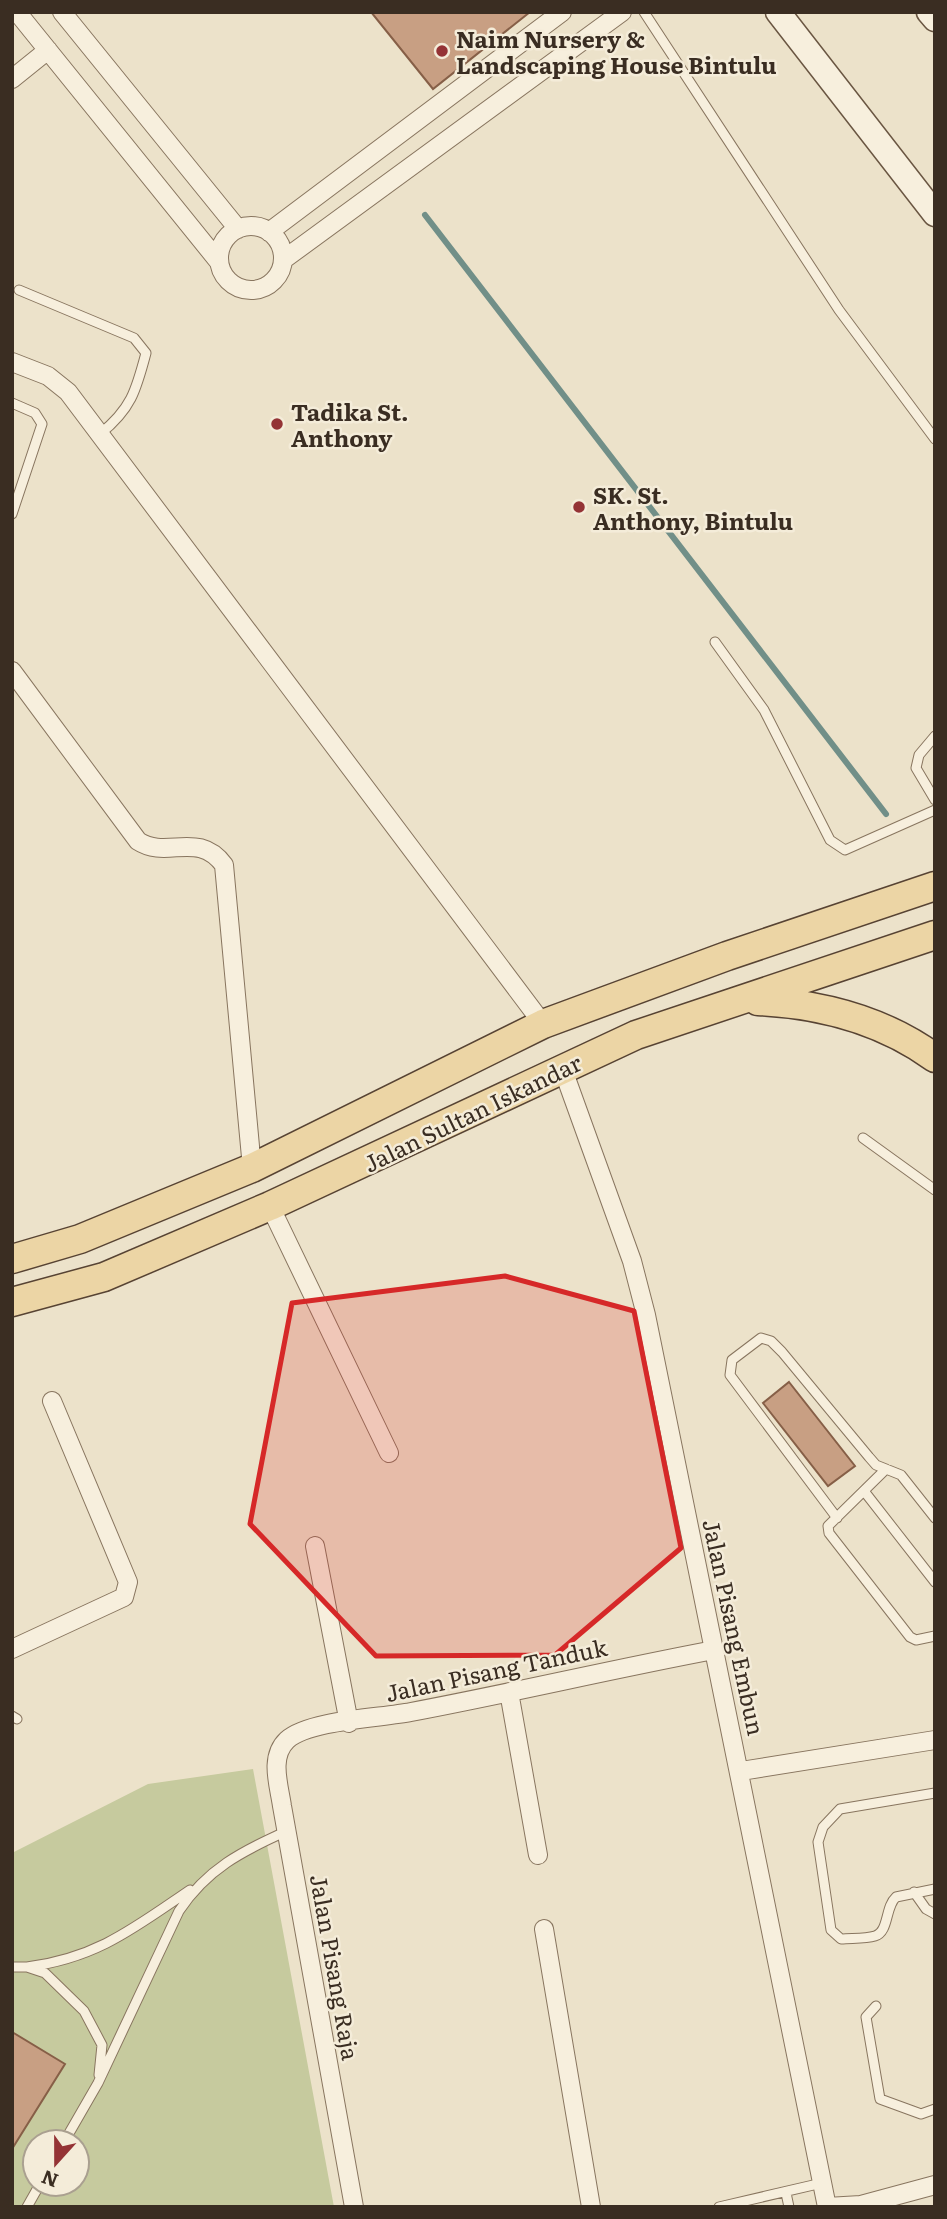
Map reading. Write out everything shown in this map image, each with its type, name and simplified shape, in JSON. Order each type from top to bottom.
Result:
[{"type":"main road","points":[[778,12],[935,214]]},
{"type":"main road","points":[[929,12],[935,19]]},
{"type":"main road","name":"Jalan Sultan Iskandar","points":[[12,1259],[80,1239],[252,1168],[543,1024],[727,956],[935,886]]},
{"type":"main road","points":[[737,1000],[935,935]]},
{"type":"main road","name":"Jalan Sultan Iskandar","points":[[12,1302],[104,1276],[270,1206],[636,1035],[737,1000],[824,1008],[869,1022],[915,1043],[935,1058]]},
{"type":"street","points":[[18,12],[219,262],[228,280],[236,287],[256,290],[275,280],[283,260],[622,12]]},
{"type":"street","points":[[62,12],[238,229]]},
{"type":"street","points":[[269,232],[562,12]]},
{"type":"street","points":[[764,12],[802,60],[823,71]]},
{"type":"street","points":[[12,79],[48,50]]},
{"type":"street","points":[[219,262],[223,242],[238,229],[248,226],[269,232],[277,239],[283,260]]},
{"type":"street","points":[[12,362],[61,384],[543,1024]]},
{"type":"street","points":[[12,671],[138,841],[155,846],[201,847],[215,853],[224,865],[252,1168]]},
{"type":"street","name":"Jalan Pisang Embun","points":[[562,1068],[632,1261],[640,1293],[741,1771],[827,2207]]},
{"type":"street","points":[[270,1206],[389,1453]]},
{"type":"street","points":[[12,1649],[124,1597],[127,1592],[128,1582],[52,1401]]},
{"type":"street","points":[[314,1546],[349,1723]]},
{"type":"street","name":"Jalan Pisang Tanduk","points":[[288,1739],[312,1729],[714,1650]]},
{"type":"street","points":[[509,1692],[538,1855]]},
{"type":"street","name":"Jalan Pisang Raja","points":[[288,1739],[279,1751],[276,1765],[354,2207]]},
{"type":"street","points":[[741,1771],[935,1740]]},
{"type":"street","points":[[544,1928],[591,2207]]},
{"type":"street","points":[[827,2207],[861,2204],[935,2185]]},
{"type":"lane","points":[[644,12],[839,310],[935,439]]},
{"type":"lane","points":[[19,290],[134,338],[144,349],[146,353],[137,388],[128,408],[100,434]]},
{"type":"lane","points":[[12,403],[34,413],[42,425],[12,514]]},
{"type":"lane","points":[[715,642],[764,710],[830,840],[837,846],[845,850],[935,810]]},
{"type":"lane","points":[[935,736],[919,755],[916,768],[935,800]]},
{"type":"lane","points":[[863,1138],[935,1190]]},
{"type":"lane","points":[[837,1518],[730,1375],[732,1360],[761,1338],[771,1341],[869,1457],[886,1469],[901,1475],[935,1518]]},
{"type":"lane","points":[[886,1469],[828,1526],[829,1533],[910,1637],[916,1640],[935,1636]]},
{"type":"lane","points":[[864,1491],[935,1582]]},
{"type":"lane","points":[[935,1793],[840,1809],[818,1836],[831,1930],[837,1937],[877,1936],[883,1929],[891,1901],[895,1897],[935,1888]]},
{"type":"lane","points":[[12,1966],[58,1963],[112,1943],[196,1886],[218,1866],[244,1850],[287,1831]]},
{"type":"lane","points":[[72,2128],[98,2083],[179,1911],[196,1886]]},
{"type":"lane","points":[[914,1892],[926,1909],[935,1914]]},
{"type":"lane","points":[[27,1967],[45,1973],[85,2011],[102,2045],[98,2083]]},
{"type":"lane","points":[[877,2006],[866,2017],[880,2099],[921,2115],[935,2109]]},
{"type":"lane","points":[[719,2207],[822,2183]]},
{"type":"lane","points":[[786,2193],[789,2207]]},
{"type":"highlighted area","points":[[505,1276],[634,1311],[681,1548],[555,1655],[376,1656],[250,1524],[292,1303]]},
{"type":"green space","points":[[253,1769],[334,2207],[12,2207],[12,1853],[148,1784]]},
{"type":"building","name":"Naim Nursery & Landscaping House Bintulu","points":[[371,12],[530,12],[433,89]]},
{"type":"building","points":[[789,1382],[855,1466],[828,1486],[763,1403]]},
{"type":"building","points":[[12,2032],[65,2064],[25,2128],[21,2128],[21,2135],[12,2149]]},
{"type":"waterway","points":[[425,215],[886,814]]},
{"type":"place","name":"Naim Nursery & Landscaping House Bintulu","points":[[442,51]]},
{"type":"place","name":"Tadika St. Anthony","points":[[277,424]]},
{"type":"place","name":"SK. St. Anthony, Bintulu","points":[[579,507]]}]
